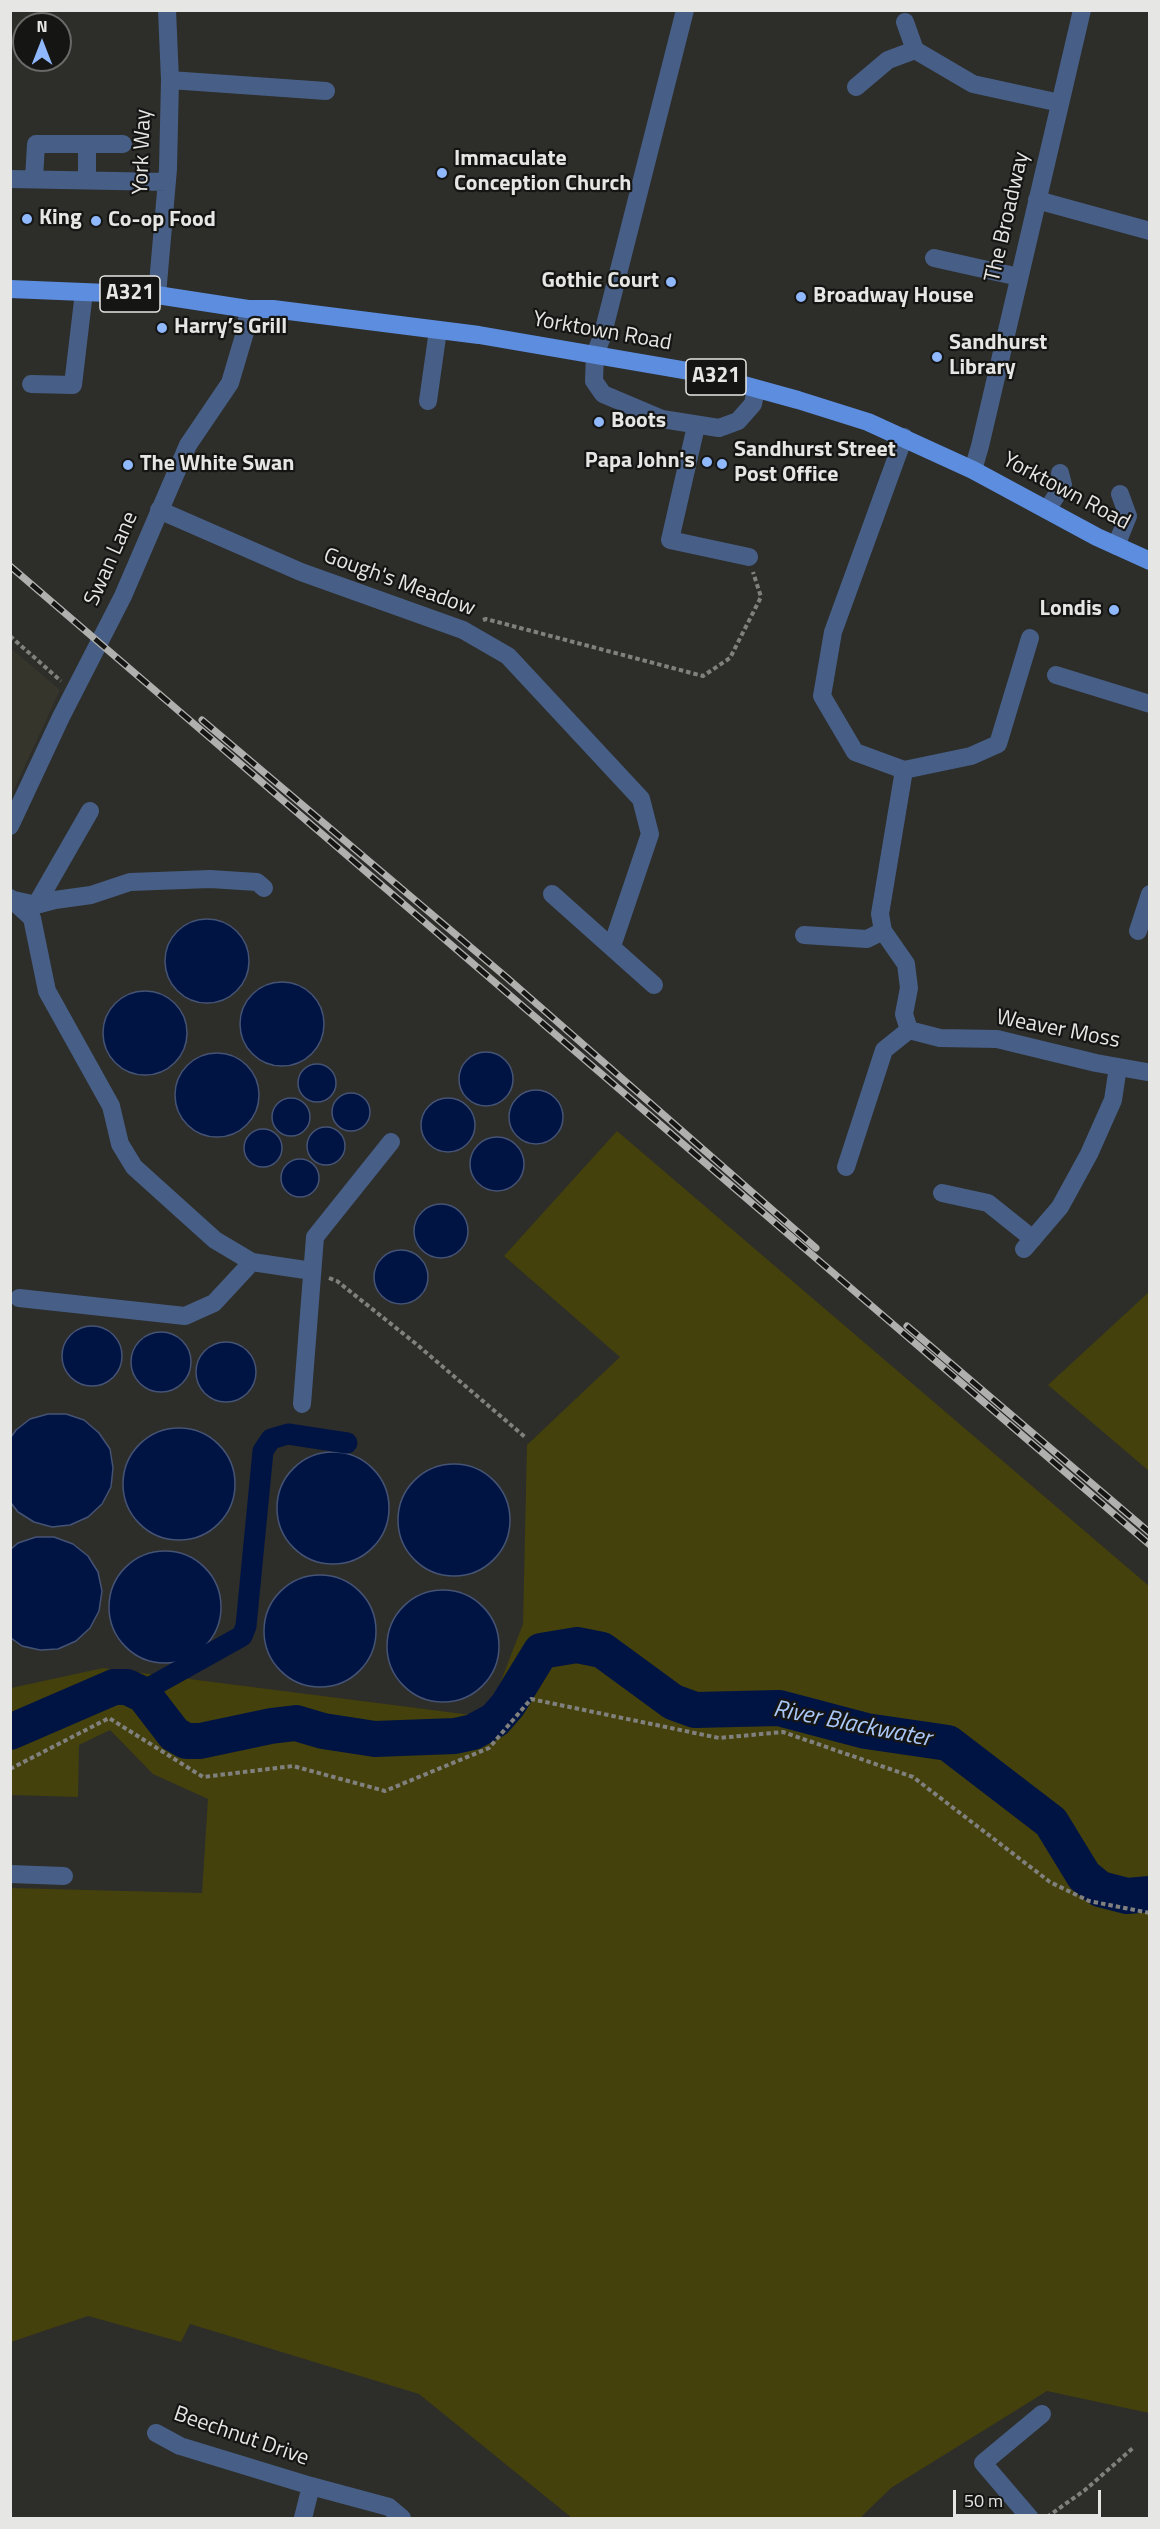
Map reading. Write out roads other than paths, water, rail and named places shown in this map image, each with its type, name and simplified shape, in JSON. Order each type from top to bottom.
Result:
[{"type":"main road","name":"Yorktown Road","points":[[10,289],[157,295],[248,309],[273,309],[438,330],[689,371],[868,422],[973,470],[1116,546],[1149,561]]},
{"type":"street","name":"York Way","points":[[157,295],[167,182],[170,80],[166,10]]},
{"type":"street","points":[[685,10],[602,337],[595,354],[594,381],[603,394],[662,418],[696,426],[719,428],[738,421],[753,404],[756,389]]},
{"type":"street","name":"The Broadway","points":[[973,470],[1082,10]]},
{"type":"street","points":[[905,22],[915,51],[973,84],[1060,103]]},
{"type":"street","points":[[856,87],[888,60],[915,51]]},
{"type":"street","points":[[170,80],[326,91]]},
{"type":"street","points":[[34,179],[36,144],[123,144]]},
{"type":"street","points":[[87,144],[87,180]]},
{"type":"street","points":[[10,179],[167,182]]},
{"type":"street","points":[[1037,200],[1149,231]]},
{"type":"street","points":[[934,258],[1019,277]]},
{"type":"street","points":[[31,384],[73,385],[84,292]]},
{"type":"street","name":"Swan Lane","points":[[10,826],[123,596],[188,445],[230,383],[246,329],[248,309]]},
{"type":"street","points":[[428,401],[438,330]]},
{"type":"street","points":[[696,426],[670,540],[749,557]]},
{"type":"street","points":[[904,437],[833,632],[822,696],[855,752],[904,770],[971,756],[998,744],[1030,638]]},
{"type":"street","points":[[1047,510],[1062,485],[1060,473]]},
{"type":"street","points":[[1116,546],[1128,516],[1120,494]]},
{"type":"street","name":"Gough's Meadow","points":[[159,510],[301,572],[463,630],[508,656],[641,799],[650,834],[612,946]]},
{"type":"street","points":[[1056,675],[1149,704]]},
{"type":"street","points":[[846,1167],[885,1050],[909,1030],[904,1014],[909,988],[906,964],[883,931],[879,914],[904,770]]},
{"type":"street","points":[[36,905],[90,811]]},
{"type":"street","points":[[12,899],[36,905],[91,895],[130,882],[210,879],[257,882],[264,888]]},
{"type":"street","points":[[552,894],[654,985]]},
{"type":"street","points":[[1138,931],[1149,894]]},
{"type":"street","points":[[12,899],[32,918],[47,991],[111,1106],[120,1144],[134,1167],[215,1240],[252,1262],[312,1271]]},
{"type":"street","points":[[804,935],[867,939],[883,931]]},
{"type":"street","name":"Weaver Moss","points":[[909,1030],[940,1038],[997,1039],[1147,1071]]},
{"type":"street","points":[[942,1193],[988,1203],[1028,1244],[1060,1207],[1089,1154],[1113,1100],[1118,1066]]},
{"type":"street","points":[[302,1404],[315,1237],[391,1142]]},
{"type":"street","points":[[19,1298],[185,1316],[214,1303],[252,1262]]},
{"type":"street","points":[[10,1874],[64,1876]]},
{"type":"street","points":[[1030,2518],[983,2463],[1042,2414]]},
{"type":"street","name":"Beechnut Drive","points":[[156,2433],[180,2446],[389,2507],[402,2518]]},
{"type":"street","name":"Beechnut Drive","points":[[303,2518],[311,2486]]},
{"type":"water","points":[[207,919],[223,922],[237,931],[246,945],[249,961],[246,977],[237,991],[223,1000],[207,1003],[191,1000],[177,991],[168,977],[165,961],[168,945],[177,931],[191,922]]},
{"type":"water","points":[[282,982],[298,985],[312,994],[321,1008],[324,1024],[321,1040],[312,1054],[298,1063],[282,1066],[266,1063],[252,1054],[243,1040],[240,1024],[243,1008],[252,994],[266,985]]},
{"type":"water","points":[[145,991],[161,994],[175,1003],[184,1017],[187,1033],[184,1049],[175,1063],[161,1072],[145,1075],[129,1072],[115,1063],[106,1049],[103,1033],[106,1017],[115,1003],[129,994]]},
{"type":"water","points":[[486,1052],[505,1060],[513,1079],[505,1098],[486,1106],[467,1098],[459,1079],[467,1060]]},
{"type":"water","points":[[217,1053],[233,1056],[247,1065],[256,1079],[259,1095],[256,1111],[247,1125],[233,1134],[217,1137],[201,1134],[187,1125],[178,1111],[175,1095],[178,1079],[187,1065],[201,1056]]},
{"type":"water","points":[[317,1064],[330,1070],[336,1083],[330,1096],[317,1102],[304,1096],[298,1083],[304,1070]]},
{"type":"water","points":[[536,1090],[546,1092],[555,1098],[561,1107],[563,1117],[561,1127],[555,1136],[546,1142],[536,1144],[526,1142],[517,1136],[511,1127],[509,1117],[511,1107],[517,1098],[526,1092]]},
{"type":"water","points":[[351,1093],[364,1099],[370,1112],[364,1125],[351,1131],[338,1125],[332,1112],[338,1099]]},
{"type":"water","points":[[291,1098],[304,1104],[310,1117],[304,1130],[291,1136],[278,1130],[272,1117],[278,1104]]},
{"type":"water","points":[[448,1098],[458,1100],[467,1106],[473,1115],[475,1125],[473,1135],[467,1144],[458,1150],[448,1152],[438,1150],[429,1144],[423,1135],[421,1125],[423,1115],[429,1106],[438,1100]]},
{"type":"water","points":[[326,1127],[339,1133],[345,1146],[339,1159],[326,1165],[313,1159],[307,1146],[313,1133]]},
{"type":"water","points":[[263,1129],[276,1135],[282,1148],[276,1161],[263,1167],[250,1161],[244,1148],[250,1135]]},
{"type":"water","points":[[497,1137],[507,1139],[516,1145],[522,1154],[524,1164],[522,1174],[516,1183],[507,1189],[497,1191],[487,1189],[478,1183],[472,1174],[470,1164],[472,1154],[478,1145],[487,1139]]},
{"type":"water","points":[[300,1159],[313,1165],[319,1178],[313,1191],[300,1197],[287,1191],[281,1178],[287,1165]]},
{"type":"water","points":[[441,1204],[451,1206],[460,1212],[466,1221],[468,1231],[466,1241],[460,1250],[451,1256],[441,1258],[431,1256],[422,1250],[416,1241],[414,1231],[416,1221],[422,1212],[431,1206]]},
{"type":"water","points":[[401,1250],[411,1252],[420,1258],[426,1267],[428,1277],[426,1287],[420,1296],[411,1302],[401,1304],[391,1302],[382,1296],[376,1287],[374,1277],[376,1267],[382,1258],[391,1252]]},
{"type":"water","points":[[86,1326],[98,1326],[114,1334],[120,1344],[122,1356],[120,1368],[114,1378],[98,1386],[86,1386],[70,1378],[62,1362],[62,1350],[70,1334]]},
{"type":"water","points":[[155,1332],[167,1332],[178,1337],[186,1345],[191,1362],[189,1374],[178,1387],[167,1392],[155,1392],[144,1387],[136,1379],[131,1368],[131,1356],[136,1345],[144,1337]]},
{"type":"water","points":[[220,1342],[232,1342],[243,1347],[251,1355],[256,1372],[254,1384],[243,1397],[232,1402],[220,1402],[209,1397],[201,1389],[196,1378],[196,1366],[201,1355],[209,1347]]},
{"type":"water","points":[[48,1414],[66,1414],[84,1420],[99,1433],[110,1449],[113,1468],[111,1487],[102,1504],[88,1517],[70,1525],[52,1527],[34,1522],[18,1512],[11,1503],[11,1437],[30,1419]]},
{"type":"water","points":[[179,1428],[201,1432],[219,1444],[231,1462],[235,1484],[231,1506],[219,1524],[201,1536],[179,1540],[157,1536],[139,1524],[127,1506],[123,1484],[127,1462],[139,1444],[157,1432]]},
{"type":"water","points":[[333,1452],[355,1456],[373,1468],[385,1486],[389,1508],[385,1530],[373,1548],[355,1560],[333,1564],[311,1560],[293,1548],[281,1530],[277,1508],[281,1486],[293,1468],[311,1456]]},
{"type":"water","points":[[454,1464],[476,1468],[494,1480],[506,1498],[510,1520],[506,1542],[494,1560],[476,1572],[454,1576],[432,1572],[414,1560],[402,1542],[398,1520],[402,1498],[414,1480],[432,1468]]},
{"type":"water","points":[[36,1537],[54,1537],[73,1544],[88,1556],[98,1572],[102,1591],[99,1611],[90,1628],[76,1641],[58,1649],[40,1650],[22,1646],[11,1638],[11,1549],[18,1543]]},
{"type":"water","points":[[165,1551],[187,1555],[205,1567],[217,1585],[221,1607],[217,1629],[205,1647],[187,1659],[165,1663],[143,1659],[125,1647],[113,1629],[109,1607],[113,1585],[125,1567],[143,1555]]},
{"type":"water","points":[[320,1575],[342,1579],[360,1591],[372,1609],[376,1631],[372,1653],[360,1671],[342,1683],[320,1687],[298,1683],[280,1671],[268,1653],[264,1631],[268,1609],[280,1591],[298,1579]]},
{"type":"water","points":[[443,1590],[465,1594],[483,1606],[495,1624],[499,1646],[495,1668],[483,1686],[465,1698],[443,1702],[421,1698],[403,1686],[391,1668],[387,1646],[391,1624],[403,1606],[421,1594]]},
{"type":"waterway","points":[[140,1693],[242,1636],[246,1626],[263,1451],[271,1439],[288,1434],[347,1443]]},
{"type":"waterway","name":"River Blackwater","points":[[10,1732],[114,1687],[127,1687],[144,1695],[174,1734],[186,1741],[200,1741],[296,1723],[323,1731],[375,1739],[455,1736],[473,1732],[495,1720],[508,1705],[541,1651],[577,1645],[602,1650],[673,1702],[695,1710],[779,1708],[866,1731],[948,1743],[1051,1822],[1084,1876],[1100,1889],[1127,1896],[1150,1894]]},
{"type":"railway","points":[[10,566],[1150,1545]]},
{"type":"railway","points":[[202,720],[506,977],[816,1248]]},
{"type":"railway","points":[[907,1326],[1150,1533]]},
{"type":"place","name":"Immaculate Conception Church","points":[[442,173]]},
{"type":"place","name":"King","points":[[27,219]]},
{"type":"place","name":"Co-op Food","points":[[96,221]]},
{"type":"place","name":"Gothic Court","points":[[671,282]]},
{"type":"place","name":"Broadway House","points":[[801,297]]},
{"type":"place","name":"Harry’s Grill","points":[[162,328]]},
{"type":"place","name":"Sandhurst Library","points":[[937,357]]},
{"type":"place","name":"Boots","points":[[599,422]]},
{"type":"place","name":"Papa John's","points":[[707,462]]},
{"type":"place","name":"Sandhurst Street Post Office","points":[[722,464]]},
{"type":"place","name":"The White Swan","points":[[128,465]]},
{"type":"place","name":"Londis","points":[[1114,610]]}]
